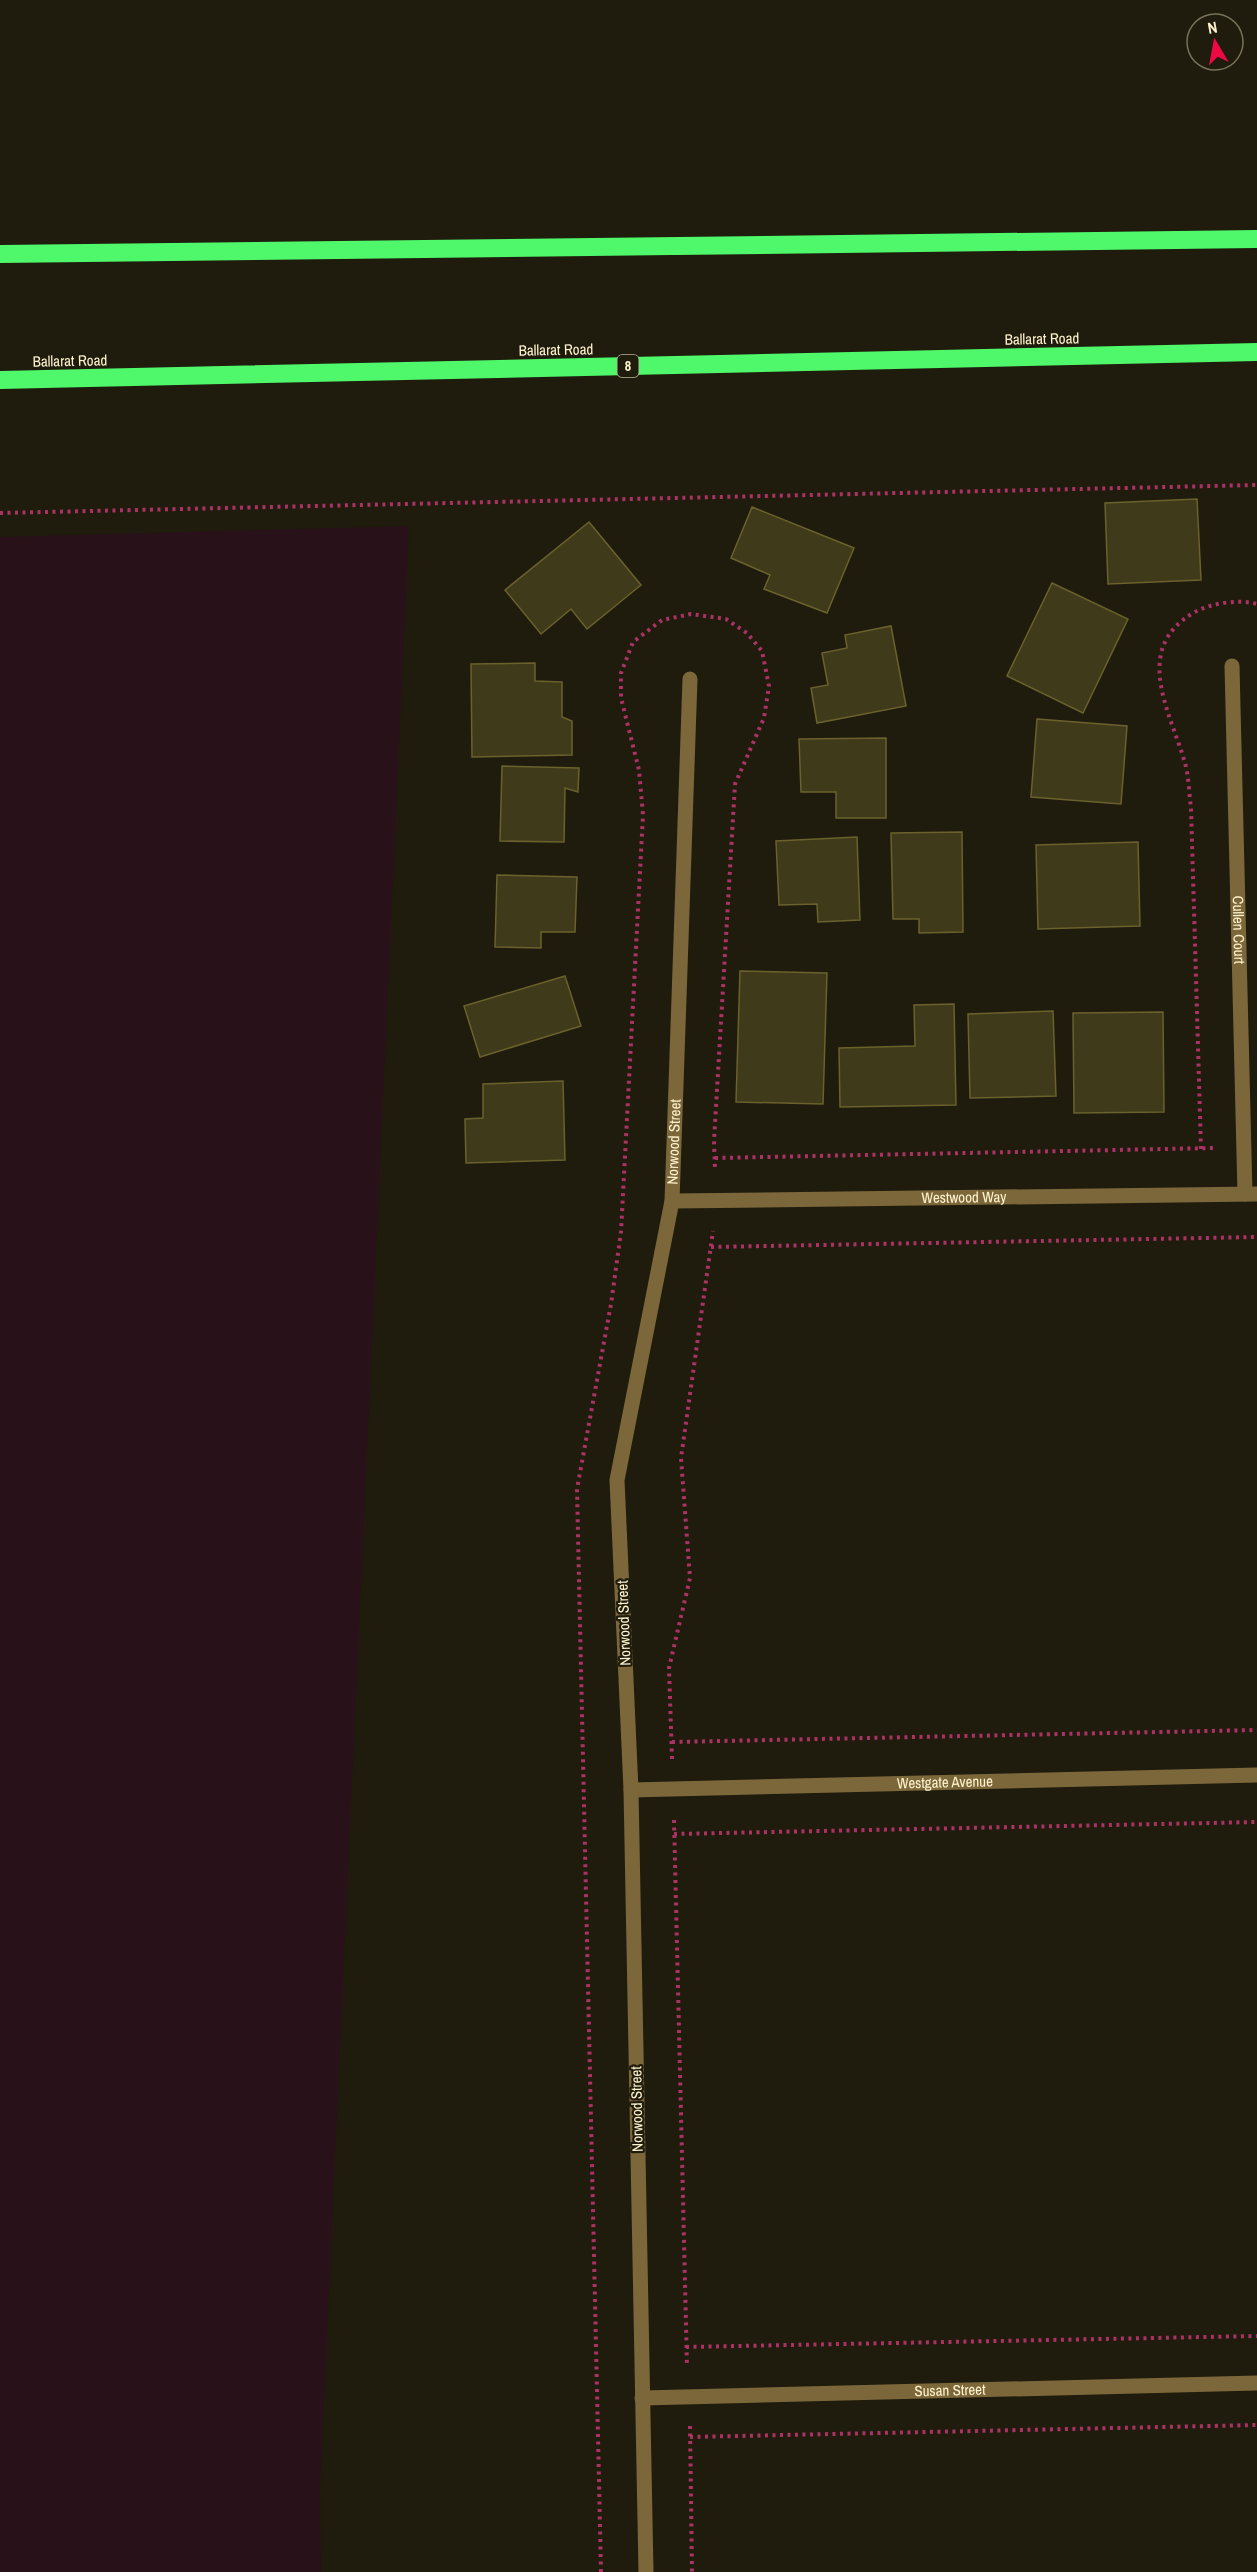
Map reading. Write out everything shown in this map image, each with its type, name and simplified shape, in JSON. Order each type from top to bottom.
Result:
[{"type":"highway","points":[[0,254],[1257,239]]},
{"type":"highway","name":"Ballarat Road","points":[[0,380],[1257,352]]},
{"type":"street","name":"Cullen Court","points":[[1232,666],[1244,1147],[1251,1194]]},
{"type":"street","name":"Norwood Street","points":[[646,2572],[631,1790],[617,1480],[672,1201],[690,679]]},
{"type":"street","name":"Westwood Way","points":[[672,1201],[1251,1194]]},
{"type":"street","name":"Westgate Avenue","points":[[631,1790],[1257,1775]]},
{"type":"street","name":"Susan Street","points":[[642,2398],[1257,2383]]},
{"type":"path","points":[[0,513],[1257,485]]},
{"type":"path","points":[[1201,1149],[1191,808],[1186,766],[1165,709],[1159,662],[1165,640],[1183,619],[1200,609],[1245,601],[1257,604]]},
{"type":"path","points":[[715,1158],[1244,1147]]},
{"type":"path","points":[[711,1247],[1257,1237]]},
{"type":"path","points":[[672,1742],[1257,1730]]},
{"type":"path","points":[[674,1834],[1257,1822]]},
{"type":"path","points":[[686,2347],[1257,2336]]},
{"type":"path","points":[[690,2437],[1257,2425]]},
{"type":"shaded area","points":[[409,526],[320,2489],[321,2572],[0,2572],[0,537]]},
{"type":"building","points":[[1197,499],[1201,580],[1108,584],[1105,503]]},
{"type":"building","points":[[752,507],[854,548],[827,613],[764,589],[770,575],[731,558]]},
{"type":"building","points":[[589,522],[641,585],[587,629],[571,609],[541,634],[505,590]]},
{"type":"building","points":[[1052,583],[1128,619],[1083,713],[1007,676]]},
{"type":"building","points":[[891,626],[906,706],[817,723],[811,688],[828,685],[822,653],[847,648],[845,635]]},
{"type":"building","points":[[535,663],[535,681],[562,682],[562,717],[572,721],[572,755],[472,757],[471,664]]},
{"type":"building","points":[[1037,719],[1127,726],[1121,804],[1031,797]]},
{"type":"building","points":[[886,738],[886,818],[836,818],[836,792],[801,792],[799,739]]},
{"type":"building","points":[[502,766],[579,768],[578,792],[565,788],[564,842],[500,841]]},
{"type":"building","points":[[962,832],[963,932],[919,933],[919,919],[893,919],[891,833]]},
{"type":"building","points":[[857,837],[860,920],[818,922],[817,904],[779,905],[776,841]]},
{"type":"building","points":[[1138,842],[1140,926],[1038,929],[1036,845]]},
{"type":"building","points":[[497,875],[577,877],[575,932],[541,932],[541,948],[495,947]]},
{"type":"building","points":[[740,971],[827,973],[823,1104],[736,1102]]},
{"type":"building","points":[[565,976],[581,1026],[480,1057],[464,1006]]},
{"type":"building","points":[[954,1004],[956,1105],[840,1107],[839,1048],[915,1046],[914,1005]]},
{"type":"building","points":[[1053,1011],[1056,1096],[970,1098],[968,1014]]},
{"type":"building","points":[[1163,1012],[1164,1112],[1074,1113],[1073,1013]]},
{"type":"building","points":[[563,1081],[565,1160],[466,1163],[465,1119],[483,1118],[483,1084]]}]
